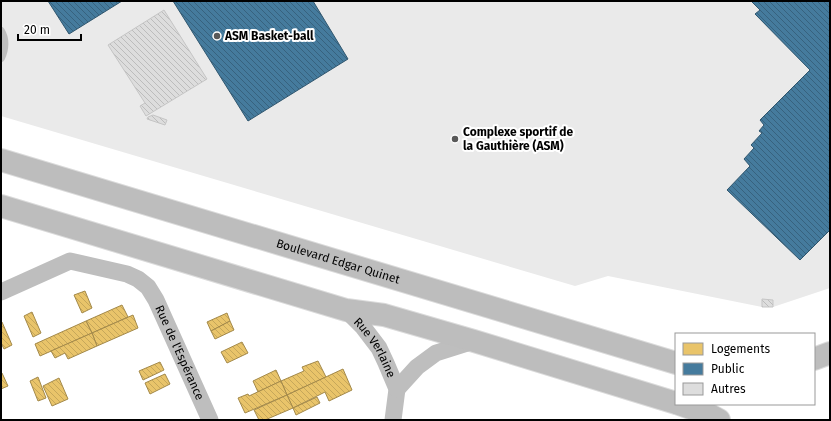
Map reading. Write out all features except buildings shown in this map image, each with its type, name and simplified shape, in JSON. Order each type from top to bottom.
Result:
[{"type":"main road","name":"Boulevard Edgar Quinet","points":[[1,160],[675,363]]},
{"type":"main road","points":[[1,206],[346,310],[384,315],[675,403]]},
{"type":"main road","points":[[815,359],[830,353]]},
{"type":"main road","points":[[682,405],[708,414],[719,420]]},
{"type":"street","name":"Rue de l'Espérance","points":[[1,292],[70,261],[127,274],[138,278],[148,287],[156,300],[210,420]]},
{"type":"street","name":"Rue Verlaine","points":[[346,310],[363,327],[379,348],[397,389],[393,420]]},
{"type":"street","name":"Rue Verlaine","points":[[397,389],[417,367],[436,353],[474,341]]},
{"type":"lane","points":[[1,31],[3,34],[5,50],[1,58]]},
{"type":"shaded area","name":"Complexe sportif de la Gauthière (ASM)","points":[[1,1],[830,1],[830,288],[773,307],[762,307],[608,276],[575,286],[1,116]]},
{"type":"place","name":"ASM Basket-ball","points":[[217,36]]},
{"type":"place","name":"Complexe sportif de la Gauthière (ASM)","points":[[455,139]]}]
